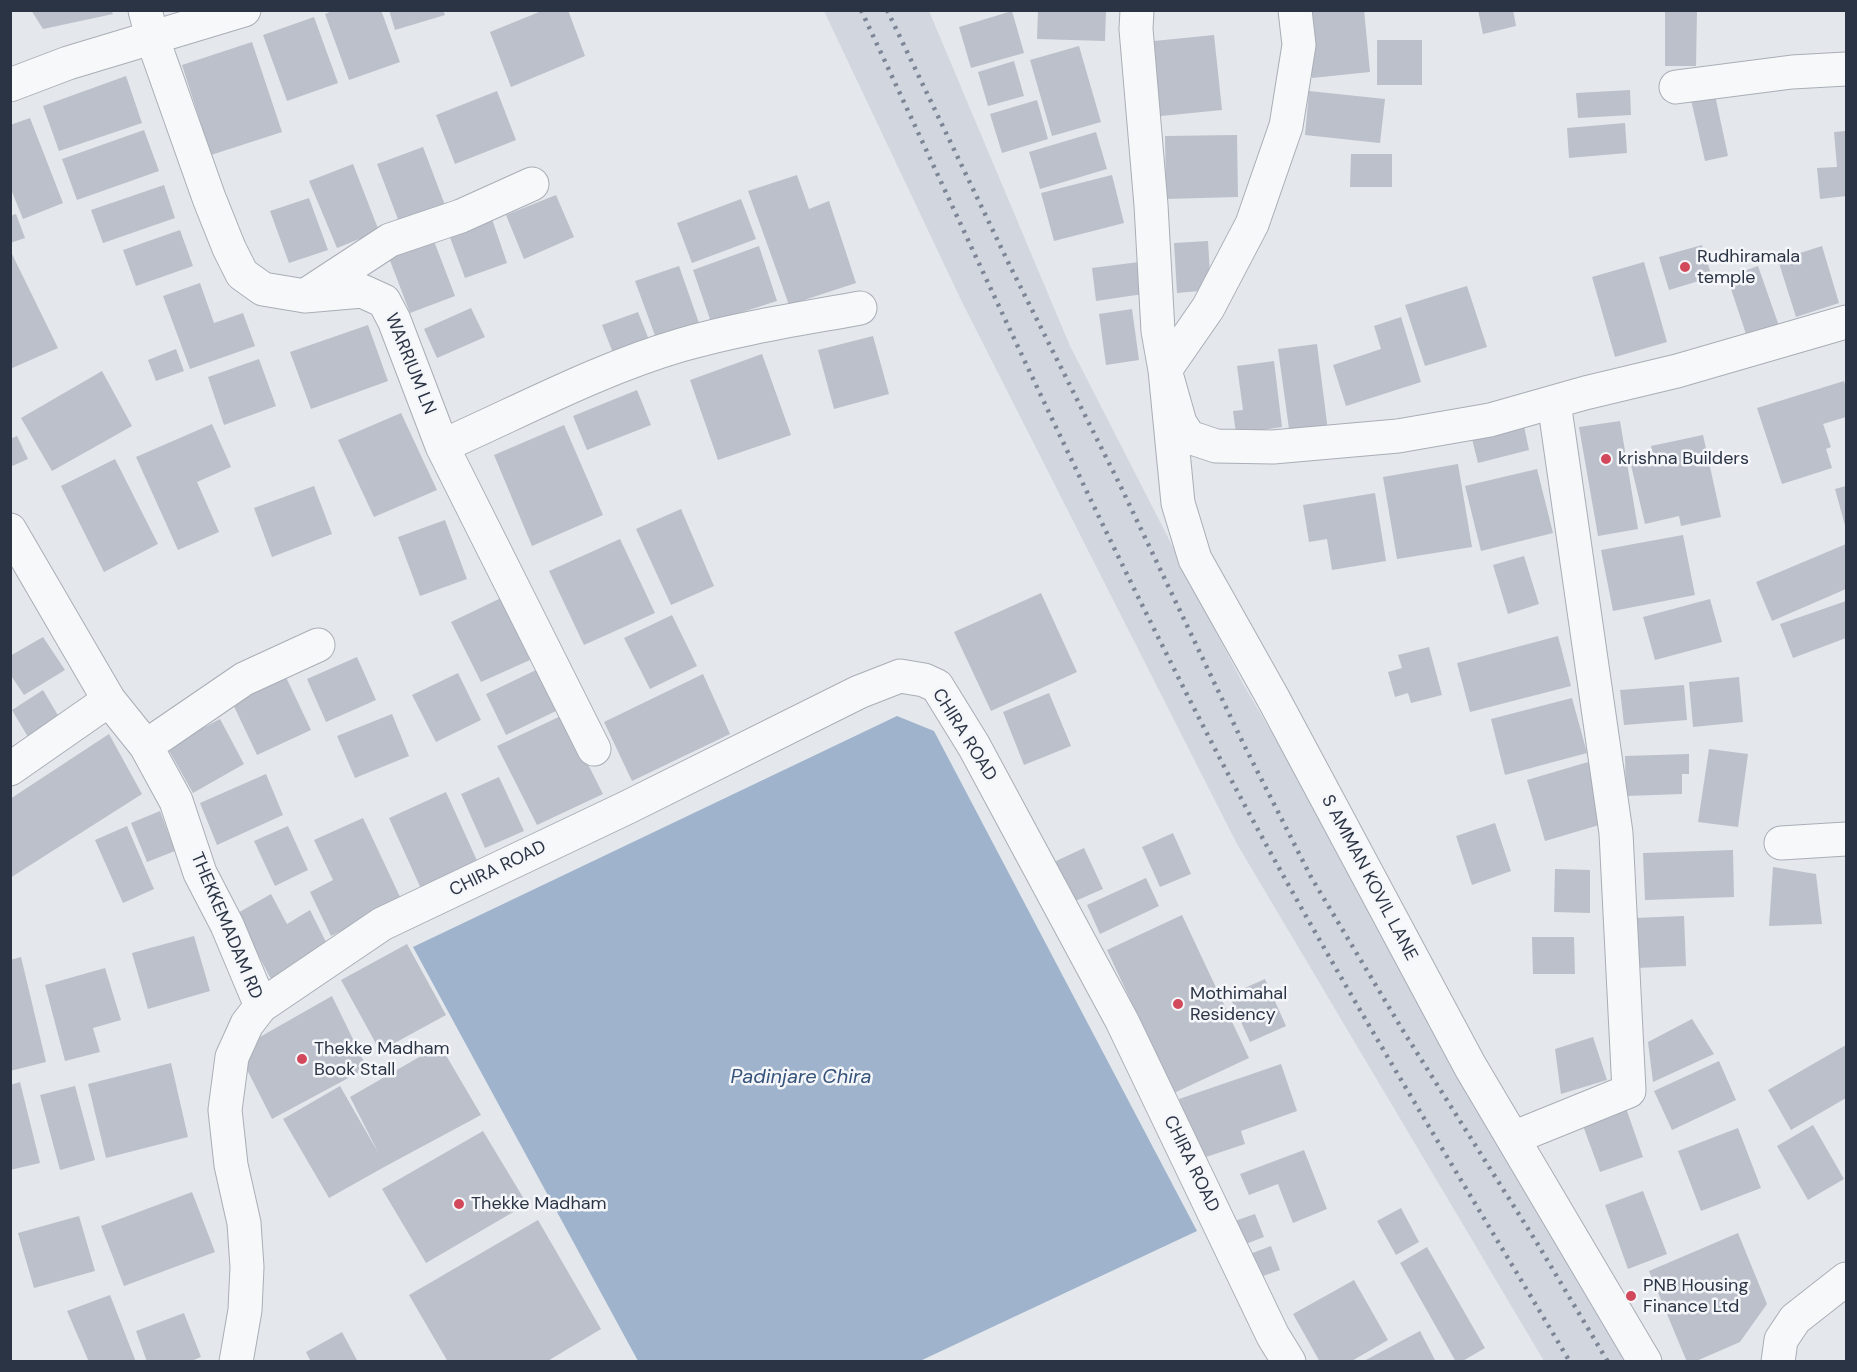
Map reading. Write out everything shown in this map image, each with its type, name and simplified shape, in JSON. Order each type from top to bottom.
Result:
[{"type":"street","points":[[10,85],[68,63],[149,24],[244,10]]},
{"type":"street","points":[[1137,10],[1136,29],[1151,205],[1158,331],[1165,370],[1180,423],[1190,437],[1216,446],[1273,447],[1398,436],[1490,420],[1677,371],[1846,322]]},
{"type":"street","points":[[1165,370],[1208,308],[1252,224],[1286,126],[1299,45],[1295,10]]},
{"type":"street","name":"WARRIUM LN","points":[[149,24],[209,198],[242,274],[263,289],[305,296],[362,291],[384,301],[394,320],[442,446],[594,749]]},
{"type":"street","points":[[1676,87],[1792,72],[1846,69]]},
{"type":"street","points":[[305,296],[390,240],[461,216],[532,184]]},
{"type":"street","points":[[442,446],[612,369],[681,345],[752,328],[860,308]]},
{"type":"street","name":"S AMMAN KOVIL LANE","points":[[1165,370],[1179,503],[1195,559],[1273,698],[1470,1066],[1644,1362]]},
{"type":"street","points":[[1513,1138],[1629,1091],[1616,832],[1554,402]]},
{"type":"street","name":"THEKKEMADAM RD","points":[[10,530],[109,700],[146,746],[176,801],[200,873],[227,925],[261,1006],[247,1024],[232,1057],[225,1110],[231,1165],[244,1223],[247,1267],[245,1311],[236,1362]]},
{"type":"street","points":[[146,746],[244,679],[318,645]]},
{"type":"street","name":"CHIRA ROAD","points":[[261,1006],[382,924],[638,802],[859,692],[900,676],[924,680],[937,686],[991,776],[1122,1021],[1273,1335],[1289,1362]]},
{"type":"street","points":[[10,769],[109,700]]},
{"type":"street","points":[[1781,843],[1846,839]]},
{"type":"street","points":[[1778,1362],[1781,1340],[1795,1319],[1846,1279]]},
{"type":"shaded area","points":[[824,11],[929,11],[1070,346],[1242,682],[1638,1361],[1544,1361],[1237,844],[962,302]]},
{"type":"water","name":"Padinjare Chira","points":[[897,716],[934,731],[1197,1231],[920,1361],[638,1361],[413,947]]},
{"type":"building","points":[[31,10],[111,10],[113,14],[43,29]]},
{"type":"building","points":[[335,10],[381,10],[400,62],[349,80],[325,14]]},
{"type":"building","points":[[389,10],[443,10],[445,15],[395,30]]},
{"type":"building","points":[[544,10],[568,10],[585,56],[511,87],[490,32]]},
{"type":"building","points":[[1038,10],[1106,10],[1105,41],[1037,39]]},
{"type":"building","points":[[1305,10],[1364,10],[1370,72],[1312,78]]},
{"type":"building","points":[[1478,10],[1513,10],[1516,26],[1483,34]]},
{"type":"building","points":[[1665,10],[1697,10],[1696,66],[1665,66]]},
{"type":"building","points":[[1012,11],[1024,53],[971,68],[959,27]]},
{"type":"building","points":[[314,17],[338,83],[287,101],[263,35]]},
{"type":"building","points":[[1214,35],[1222,110],[1151,117],[1144,42]]},
{"type":"building","points":[[1377,40],[1422,40],[1422,85],[1377,85]]},
{"type":"building","points":[[252,42],[282,132],[211,155],[182,65]]},
{"type":"building","points":[[1079,46],[1101,122],[1052,136],[1030,60]]},
{"type":"building","points":[[1014,61],[1024,96],[988,106],[978,72]]},
{"type":"building","points":[[126,76],[142,123],[59,151],[43,106]]},
{"type":"building","points":[[1630,90],[1631,115],[1578,118],[1576,93]]},
{"type":"building","points":[[497,91],[516,140],[455,164],[436,115]]},
{"type":"building","points":[[1309,91],[1385,99],[1380,143],[1305,135]]},
{"type":"building","points":[[1715,95],[1728,156],[1705,161],[1691,100]]},
{"type":"building","points":[[1037,100],[1048,139],[1002,153],[990,114]]},
{"type":"building","points":[[30,118],[63,203],[23,219],[10,187],[10,125]]},
{"type":"building","points":[[1625,123],[1627,153],[1569,158],[1567,128]]},
{"type":"building","points":[[144,130],[159,171],[77,200],[62,159]]},
{"type":"building","points":[[1846,131],[1846,196],[1820,199],[1817,168],[1837,167],[1834,132]]},
{"type":"building","points":[[1096,132],[1107,169],[1040,189],[1029,152]]},
{"type":"building","points":[[1237,135],[1238,197],[1166,199],[1165,136]]},
{"type":"building","points":[[423,147],[445,205],[399,222],[377,164]]},
{"type":"building","points":[[1351,154],[1392,154],[1392,187],[1350,187]]},
{"type":"building","points":[[353,164],[379,231],[337,248],[309,181]]},
{"type":"building","points":[[797,175],[809,209],[829,201],[856,283],[789,305],[748,191]]},
{"type":"building","points":[[1112,175],[1124,223],[1054,241],[1041,193]]},
{"type":"building","points":[[164,185],[175,218],[103,243],[91,210]]},
{"type":"building","points":[[556,195],[574,237],[524,259],[506,215]]},
{"type":"building","points":[[309,198],[328,250],[289,263],[270,211]]},
{"type":"building","points":[[741,199],[756,239],[692,263],[677,223]]},
{"type":"building","points":[[16,214],[25,238],[10,243],[10,216]]},
{"type":"building","points":[[491,216],[507,263],[465,278],[448,232]]},
{"type":"building","points":[[180,230],[193,266],[136,286],[123,250]]},
{"type":"building","points":[[434,241],[455,296],[410,313],[389,258]]},
{"type":"building","points":[[1208,241],[1211,290],[1177,293],[1174,243]]},
{"type":"building","name":"Rudhiramala temple","points":[[1702,245],[1712,277],[1669,290],[1659,257]]},
{"type":"building","points":[[759,246],[777,301],[711,322],[693,270]]},
{"type":"building","points":[[1822,246],[1839,303],[1796,317],[1778,260]]},
{"type":"building","points":[[12,254],[58,348],[10,369],[10,255]]},
{"type":"building","points":[[1139,262],[1143,294],[1096,301],[1092,268]]},
{"type":"building","points":[[1644,262],[1667,342],[1615,357],[1592,277]]},
{"type":"building","points":[[679,266],[700,326],[657,341],[635,281]]},
{"type":"building","points":[[1758,266],[1779,326],[1747,337],[1727,277]]},
{"type":"building","points":[[200,283],[214,323],[243,313],[255,346],[190,369],[163,296]]},
{"type":"building","points":[[1467,286],[1487,347],[1425,366],[1405,305]]},
{"type":"building","points":[[471,308],[485,337],[437,358],[424,329]]},
{"type":"building","points":[[1132,309],[1139,360],[1106,365],[1099,314]]},
{"type":"building","points":[[638,312],[651,345],[615,358],[602,325]]},
{"type":"building","points":[[1401,317],[1421,382],[1346,406],[1333,365],[1381,349],[1374,326]]},
{"type":"building","points":[[368,325],[388,381],[311,409],[290,352]]},
{"type":"building","points":[[873,336],[889,394],[834,409],[818,350]]},
{"type":"building","points":[[1317,344],[1328,431],[1290,436],[1278,349]]},
{"type":"building","points":[[176,349],[184,371],[156,381],[148,360]]},
{"type":"building","points":[[762,354],[791,435],[718,460],[690,380]]},
{"type":"building","points":[[259,359],[276,406],[224,425],[208,377]]},
{"type":"building","points":[[1274,361],[1282,427],[1236,434],[1233,411],[1243,410],[1237,366]]},
{"type":"building","points":[[102,371],[132,426],[52,471],[21,418]]},
{"type":"building","points":[[1844,381],[1846,417],[1823,424],[1831,447],[1826,449],[1832,468],[1782,484],[1757,408]]},
{"type":"building","points":[[637,390],[651,425],[587,450],[573,416]]},
{"type":"building","points":[[401,413],[437,490],[374,517],[338,440]]},
{"type":"building","name":"krishna Builders","points":[[1620,421],[1638,529],[1598,536],[1579,427]]},
{"type":"building","points":[[212,424],[231,467],[197,482],[219,532],[178,550],[136,457]]},
{"type":"building","points":[[564,425],[603,515],[532,546],[494,455]]},
{"type":"building","points":[[1524,426],[1529,450],[1478,463],[1472,439]]},
{"type":"building","points":[[1703,435],[1721,517],[1681,526],[1679,516],[1645,524],[1630,461],[1653,455],[1651,446]]},
{"type":"building","points":[[17,436],[28,459],[10,467],[10,439]]},
{"type":"building","points":[[115,459],[158,544],[104,572],[61,486]]},
{"type":"building","points":[[1458,464],[1472,547],[1397,559],[1383,477]]},
{"type":"building","points":[[1537,469],[1553,533],[1481,551],[1465,486]]},
{"type":"building","points":[[314,486],[332,534],[272,557],[254,508]]},
{"type":"building","points":[[1846,486],[1846,529],[1835,489]]},
{"type":"building","points":[[1375,493],[1386,561],[1332,570],[1327,539],[1309,542],[1303,505]]},
{"type":"building","points":[[681,509],[714,586],[671,605],[636,529]]},
{"type":"building","points":[[445,520],[467,579],[420,596],[398,537]]},
{"type":"building","points":[[1683,535],[1695,595],[1613,611],[1601,550]]},
{"type":"building","points":[[620,539],[655,613],[584,645],[549,571]]},
{"type":"building","points":[[1846,544],[1846,589],[1772,621],[1756,582]]},
{"type":"building","points":[[1524,556],[1539,604],[1508,614],[1493,565]]},
{"type":"building","points":[[1041,593],[1077,672],[991,711],[954,632]]},
{"type":"building","points":[[501,598],[530,660],[481,682],[451,622]]},
{"type":"building","points":[[1710,599],[1722,642],[1655,660],[1643,617]]},
{"type":"building","points":[[1846,601],[1846,638],[1793,658],[1780,624]]},
{"type":"building","points":[[672,615],[697,666],[650,689],[624,638]]},
{"type":"building","points":[[1558,636],[1571,686],[1470,712],[1457,663]]},
{"type":"building","points":[[43,637],[65,670],[24,695],[10,674],[10,656]]},
{"type":"building","points":[[1429,647],[1442,695],[1411,703],[1408,693],[1395,697],[1388,672],[1402,668],[1398,655]]},
{"type":"building","points":[[357,657],[376,700],[326,722],[307,679]]},
{"type":"building","points":[[536,670],[556,711],[506,735],[486,694]]},
{"type":"building","points":[[458,673],[481,720],[436,742],[412,695]]},
{"type":"building","points":[[703,674],[730,734],[632,781],[604,722]]},
{"type":"building","points":[[285,675],[311,730],[257,755],[231,700]]},
{"type":"building","points":[[1739,677],[1743,722],[1693,727],[1689,682]]},
{"type":"building","points":[[1684,685],[1687,720],[1624,725],[1620,690]]},
{"type":"building","points":[[43,690],[59,717],[28,737],[12,710]]},
{"type":"building","points":[[1049,693],[1071,746],[1024,765],[1003,712]]},
{"type":"building","points":[[1572,698],[1587,753],[1505,775],[1491,719]]},
{"type":"building","points":[[392,714],[409,756],[355,778],[337,736]]},
{"type":"building","points":[[563,715],[603,794],[537,825],[497,746]]},
{"type":"building","points":[[220,719],[244,764],[193,793],[167,747]]},
{"type":"building","points":[[109,734],[142,794],[10,878],[10,799]]},
{"type":"building","points":[[1709,749],[1748,754],[1738,827],[1698,822]]},
{"type":"building","points":[[1689,754],[1689,774],[1682,774],[1682,794],[1626,796],[1625,756]]},
{"type":"building","points":[[1588,762],[1606,823],[1545,841],[1527,780]]},
{"type":"building","points":[[266,774],[283,815],[217,845],[200,803]]},
{"type":"building","points":[[499,777],[524,831],[485,848],[461,794]]},
{"type":"building","points":[[446,792],[479,865],[422,891],[389,818]]},
{"type":"building","points":[[160,811],[175,851],[147,862],[131,823]]},
{"type":"building","points":[[363,818],[402,901],[331,936],[310,892],[333,880],[314,840]]},
{"type":"building","points":[[1495,823],[1511,871],[1472,885],[1456,836]]},
{"type":"building","points":[[127,826],[154,889],[123,903],[95,840]]},
{"type":"building","points":[[288,826],[308,870],[275,886],[254,841]]},
{"type":"building","points":[[1173,833],[1191,874],[1160,887],[1142,847]]},
{"type":"building","points":[[1084,848],[1103,889],[1073,902],[1054,862]]},
{"type":"building","points":[[1733,850],[1734,897],[1645,900],[1643,853]]},
{"type":"building","points":[[1773,867],[1816,874],[1822,924],[1769,926]]},
{"type":"building","points":[[1555,869],[1590,870],[1590,913],[1554,912]]},
{"type":"building","points":[[1146,878],[1159,906],[1100,934],[1087,905]]},
{"type":"building","points":[[271,894],[287,924],[310,910],[328,946],[271,979],[236,914]]},
{"type":"building","name":"Mothimahal Residency","points":[[1182,915],[1249,1058],[1174,1093],[1107,950]]},
{"type":"building","points":[[1684,916],[1686,966],[1636,968],[1634,918]]},
{"type":"building","points":[[194,936],[210,991],[148,1009],[132,953]]},
{"type":"building","points":[[1532,937],[1574,937],[1575,974],[1533,974]]},
{"type":"building","points":[[407,944],[446,1015],[380,1051],[341,980]]},
{"type":"building","points":[[21,957],[46,1062],[10,1071],[10,960]]},
{"type":"building","points":[[105,968],[121,1020],[93,1028],[100,1052],[65,1061],[45,985]]},
{"type":"building","points":[[1265,979],[1286,1026],[1250,1042],[1229,995]]},
{"type":"building","name":"Thekke Madham Book Stall","points":[[332,996],[367,1068],[272,1119],[237,1050]]},
{"type":"building","points":[[1692,1019],[1714,1054],[1653,1082],[1648,1042]]},
{"type":"building","points":[[1593,1037],[1607,1080],[1561,1094],[1555,1049]]},
{"type":"building","points":[[440,1045],[481,1115],[329,1198],[283,1119],[340,1086],[379,1154],[350,1097]]},
{"type":"building","points":[[1846,1045],[1846,1098],[1791,1130],[1768,1090]]},
{"type":"building","points":[[1719,1061],[1736,1100],[1672,1130],[1654,1091]]},
{"type":"building","points":[[171,1063],[188,1137],[106,1158],[88,1084]]},
{"type":"building","points":[[1281,1064],[1297,1111],[1241,1131],[1245,1144],[1200,1159],[1179,1099]]},
{"type":"building","points":[[20,1082],[40,1163],[10,1170],[10,1085]]},
{"type":"building","points":[[75,1086],[95,1160],[60,1170],[40,1095]]},
{"type":"building","points":[[1626,1108],[1643,1157],[1600,1172],[1582,1123]]},
{"type":"building","points":[[1813,1125],[1844,1179],[1808,1200],[1777,1146]]},
{"type":"building","points":[[1738,1128],[1761,1188],[1701,1211],[1678,1151]]},
{"type":"building","points":[[483,1131],[527,1204],[426,1263],[382,1189]]},
{"type":"building","points":[[1304,1150],[1327,1209],[1293,1223],[1278,1184],[1249,1195],[1240,1174]]},
{"type":"building","points":[[1643,1191],[1667,1254],[1628,1269],[1605,1205]]},
{"type":"building","points":[[192,1192],[215,1252],[124,1286],[101,1226]]},
{"type":"building","points":[[1401,1208],[1419,1242],[1396,1255],[1377,1221]]},
{"type":"building","points":[[1255,1214],[1264,1237],[1235,1248],[1226,1224]]},
{"type":"building","points":[[79,1216],[95,1271],[34,1288],[18,1233]]},
{"type":"building","points":[[538,1220],[601,1329],[546,1362],[448,1362],[409,1295]]},
{"type":"building","points":[[1738,1233],[1767,1304],[1740,1342],[1694,1362],[1687,1362],[1649,1271]]},
{"type":"building","points":[[1271,1246],[1280,1270],[1252,1280],[1242,1257]]},
{"type":"building","points":[[1427,1247],[1485,1348],[1461,1362],[1456,1362],[1400,1263]]},
{"type":"building","points":[[1354,1280],[1388,1340],[1350,1362],[1320,1362],[1293,1314]]},
{"type":"building","points":[[110,1295],[136,1362],[89,1362],[67,1311]]},
{"type":"building","points":[[184,1313],[201,1357],[189,1362],[147,1362],[136,1331]]},
{"type":"building","points":[[1420,1331],[1436,1362],[1362,1362]]},
{"type":"building","points":[[342,1332],[358,1362],[311,1362],[306,1352]]},
{"type":"railway","points":[[861,10],[1079,475],[1216,751],[1344,983],[1570,1362]]},
{"type":"railway","points":[[887,10],[1009,264],[1120,485],[1243,743],[1311,877],[1608,1362]]},
{"type":"place","name":"Rudhiramala temple","points":[[1685,267]]},
{"type":"place","name":"krishna Builders","points":[[1606,459]]},
{"type":"place","name":"Mothimahal Residency","points":[[1178,1004]]},
{"type":"place","name":"Thekke Madham Book Stall","points":[[302,1059]]},
{"type":"place","name":"Thekke Madham","points":[[459,1204]]},
{"type":"place","name":"PNB Housing Finance Ltd","points":[[1631,1296]]}]
